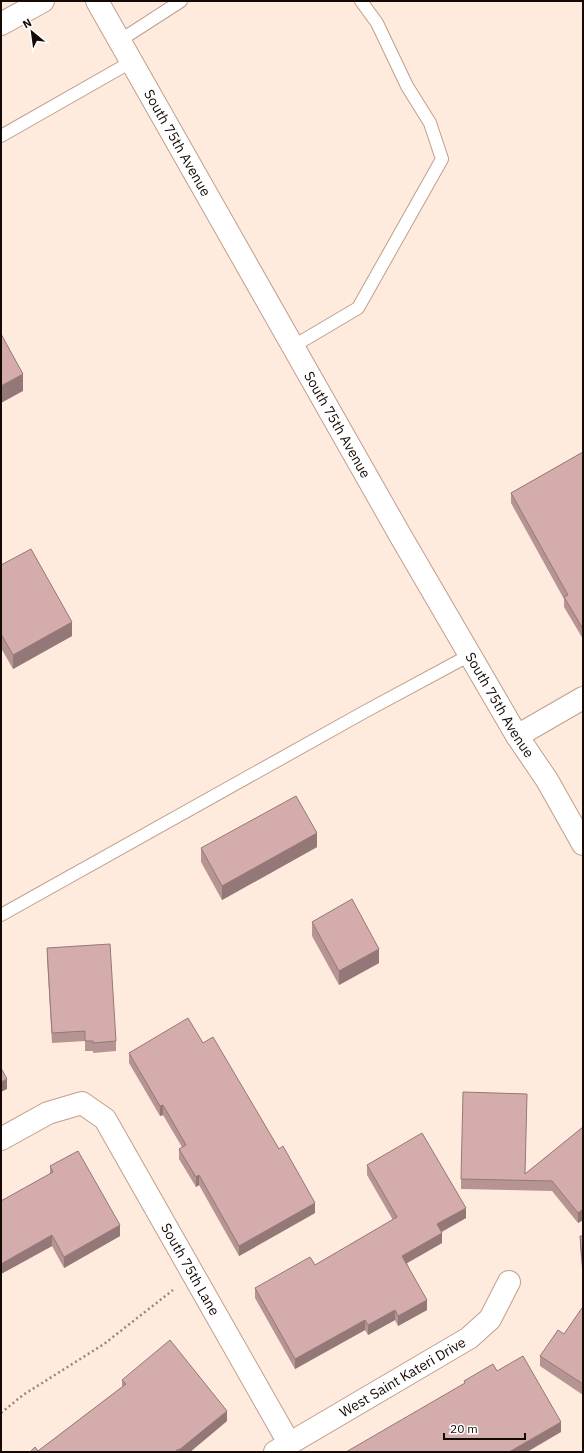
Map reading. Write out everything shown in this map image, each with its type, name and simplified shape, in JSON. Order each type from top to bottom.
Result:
[{"type":"main road","points":[[1,24],[43,1]]},
{"type":"main road","name":"South 75th Avenue","points":[[97,1],[292,347],[517,736],[547,780],[583,844]]},
{"type":"main road","points":[[517,736],[583,698]]},
{"type":"main road","name":"South 75th Lane","points":[[1,1139],[48,1113],[82,1103],[105,1119],[195,1278],[282,1448]]},
{"type":"main road","name":"West Saint Kateri Drive","points":[[282,1448],[469,1338],[490,1319],[509,1282]]},
{"type":"lane","points":[[119,41],[181,1]]},
{"type":"lane","points":[[292,347],[358,308],[442,159],[430,123],[407,86],[377,24],[361,1]]},
{"type":"lane","points":[[1,136],[131,62]]},
{"type":"lane","points":[[1,915],[470,655]]},
{"type":"path","points":[[1,1413],[23,1395],[104,1344],[165,1296],[195,1278]]},
{"type":"building","points":[[1,334],[23,374],[1,386]]},
{"type":"building","points":[[583,452],[583,629],[564,597],[568,595],[511,493]]},
{"type":"building","points":[[31,549],[72,622],[13,655],[1,634],[1,565]]},
{"type":"building","points":[[296,796],[317,833],[222,886],[201,848]]},
{"type":"building","points":[[352,899],[379,949],[339,971],[312,922]]},
{"type":"building","points":[[110,944],[116,1041],[93,1043],[93,1041],[85,1041],[85,1031],[52,1033],[47,948]]},
{"type":"building","points":[[188,1018],[203,1043],[213,1037],[279,1149],[283,1146],[315,1203],[239,1246],[199,1175],[196,1177],[179,1149],[186,1145],[163,1105],[160,1106],[129,1053]]},
{"type":"building","points":[[1,1068],[7,1079],[1,1082]]},
{"type":"building","points":[[463,1092],[527,1094],[525,1174],[583,1127],[583,1209],[578,1213],[552,1181],[461,1179]]},
{"type":"building","points":[[422,1133],[466,1208],[437,1224],[442,1233],[402,1256],[427,1300],[398,1316],[395,1310],[368,1325],[365,1320],[295,1359],[255,1288],[310,1257],[315,1265],[397,1217],[367,1165]]},
{"type":"building","points":[[78,1151],[120,1225],[64,1257],[52,1235],[1,1264],[1,1201],[53,1172],[50,1166]]},
{"type":"building","points":[[580,1236],[583,1236],[583,1271]]},
{"type":"building","points":[[582,1308],[583,1384],[540,1356],[558,1330],[564,1334]]},
{"type":"building","points":[[170,1340],[227,1411],[179,1450],[178,1449],[175,1452],[30,1452],[35,1447],[38,1451],[126,1384],[122,1380]]},
{"type":"building","points":[[523,1356],[561,1422],[509,1452],[346,1452],[465,1383],[464,1381],[493,1364],[497,1371]]}]
